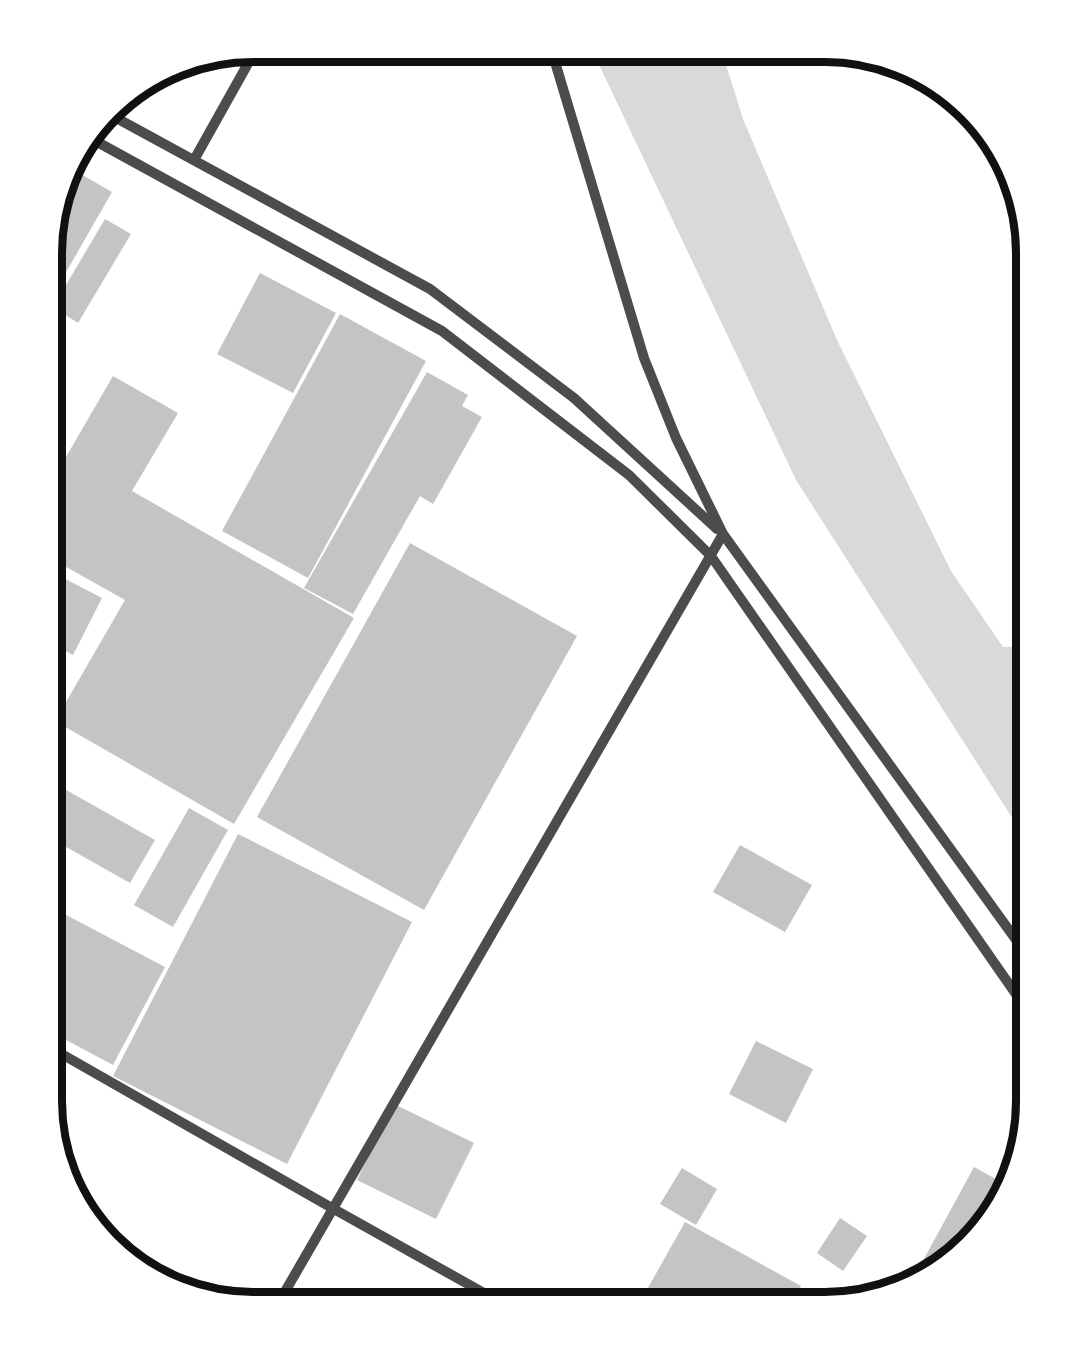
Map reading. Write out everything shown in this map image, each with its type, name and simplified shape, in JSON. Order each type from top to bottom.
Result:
[{"type":"street","points":[[194,160],[249,62]]},
{"type":"street","points":[[555,62],[644,358],[676,438],[723,534],[1016,940]]},
{"type":"street","points":[[117,119],[430,289],[574,398],[723,534]]},
{"type":"street","points":[[97,142],[442,331],[629,475],[711,556],[1016,994]]},
{"type":"street","points":[[285,1291],[723,534]]},
{"type":"street","points":[[61,1054],[480,1291]]},
{"type":"shaded area","points":[[598,62],[725,62],[743,119],[837,340],[951,571],[1003,647],[1016,646],[1016,824],[796,480]]},
{"type":"building","points":[[79,173],[112,192],[61,281],[63,228],[68,203]]},
{"type":"building","points":[[105,219],[131,234],[78,323],[61,312],[61,293]]},
{"type":"building","points":[[260,273],[336,313],[293,393],[217,354]]},
{"type":"building","points":[[340,314],[426,361],[308,578],[222,531]]},
{"type":"building","points":[[427,372],[468,395],[462,406],[482,417],[433,504],[420,496],[353,614],[304,588]]},
{"type":"building","points":[[113,376],[178,413],[132,491],[354,618],[234,824],[61,724],[61,711],[125,600],[61,564],[61,466]]},
{"type":"building","points":[[410,543],[577,636],[424,910],[257,817]]},
{"type":"building","points":[[61,577],[102,598],[73,655],[61,649]]},
{"type":"building","points":[[61,787],[155,840],[130,883],[61,844]]},
{"type":"building","points":[[189,808],[228,830],[173,927],[134,905]]},
{"type":"building","points":[[238,834],[412,922],[287,1164],[113,1076]]},
{"type":"building","points":[[740,845],[812,885],[785,932],[713,892]]},
{"type":"building","points":[[61,912],[165,967],[113,1065],[61,1037]]},
{"type":"building","points":[[756,1041],[813,1069],[786,1123],[729,1094]]},
{"type":"building","points":[[394,1104],[474,1143],[436,1219],[357,1180]]},
{"type":"building","points":[[974,1167],[999,1181],[984,1207],[969,1226],[942,1252],[920,1267]]},
{"type":"building","points":[[682,1168],[717,1189],[696,1225],[660,1204]]},
{"type":"building","points":[[840,1218],[867,1236],[843,1271],[817,1253]]},
{"type":"building","points":[[685,1222],[801,1286],[798,1291],[646,1291]]}]
